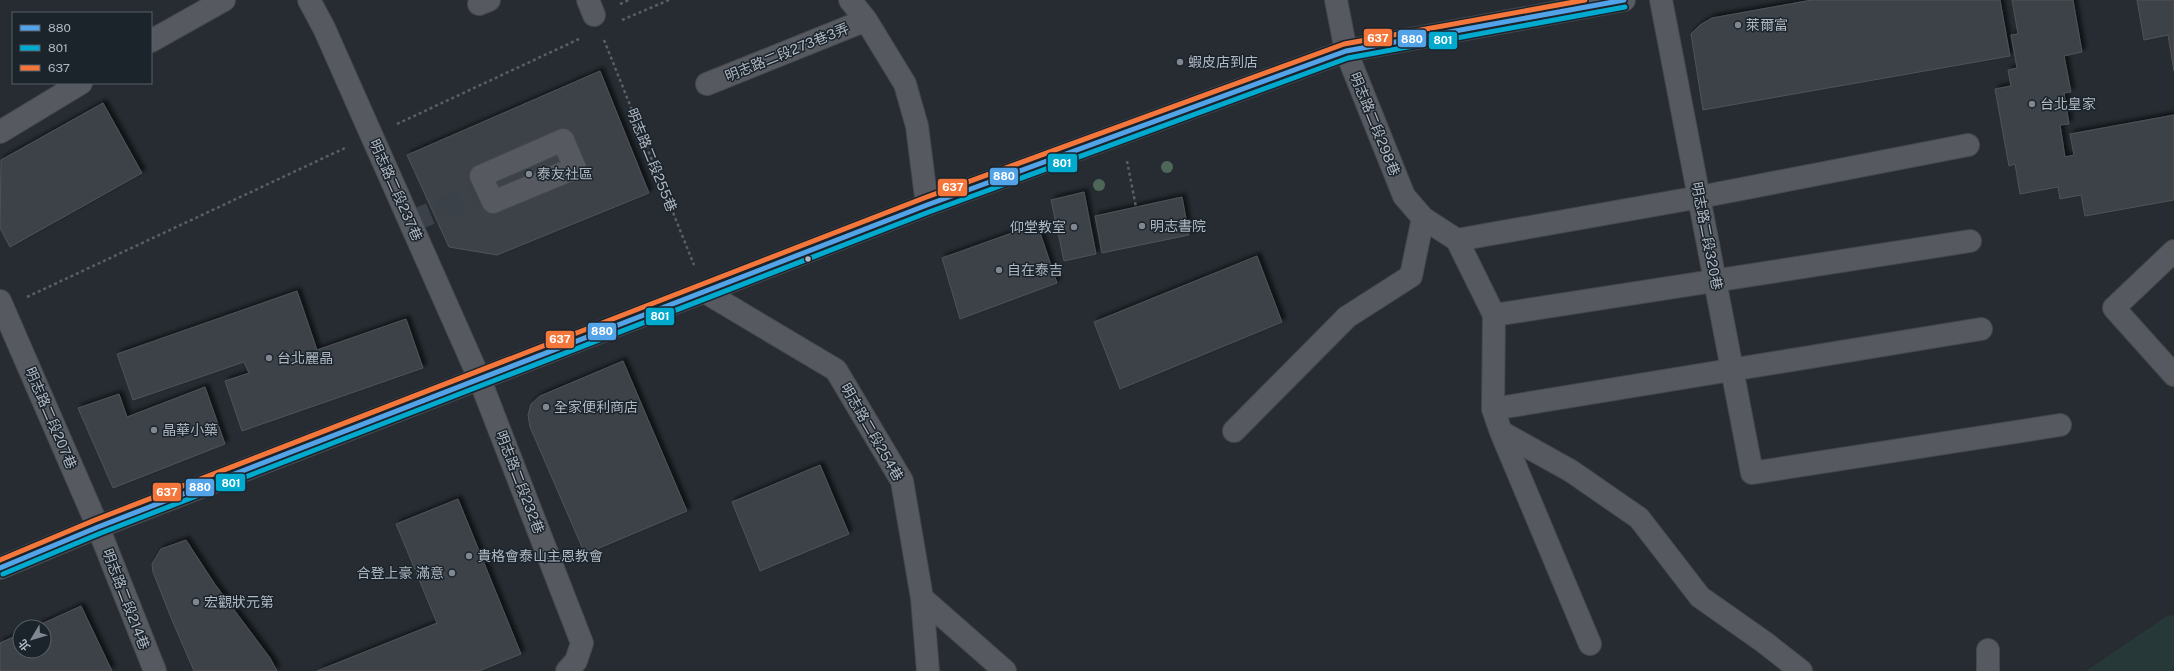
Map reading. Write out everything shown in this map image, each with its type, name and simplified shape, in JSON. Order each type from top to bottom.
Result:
[{"type":"main road","points":[[0,568],[98,527],[480,380],[927,205],[1346,52],[1624,0]]},
{"type":"street","points":[[152,40],[224,0]]},
{"type":"street","name":"明志路二段237巷","points":[[309,0],[324,28],[480,380]]},
{"type":"street","points":[[850,0],[866,20],[905,84],[917,126],[927,205]]},
{"type":"street","name":"明志路二段298巷","points":[[1336,0],[1346,52],[1404,196],[1423,218],[1457,240]]},
{"type":"street","name":"明志路二段320巷","points":[[1661,0],[1752,473],[2060,425]]},
{"type":"street","name":"明志路二段273巷3弄","points":[[707,84],[866,20]]},
{"type":"street","points":[[0,132],[79,84]]},
{"type":"street","points":[[1590,644],[1501,432],[1493,409],[1494,315],[1457,240],[1700,197],[1968,145]]},
{"type":"street","points":[[1234,431],[1347,317],[1411,276],[1423,218]]},
{"type":"street","points":[[1494,315],[1716,282],[1970,241]]},
{"type":"street","points":[[2174,251],[2114,308],[2174,375]]},
{"type":"street","name":"明志路二段254巷","points":[[705,292],[836,370],[902,481],[922,598],[928,671]]},
{"type":"street","name":"明志路二段207巷","points":[[1,307],[98,527]]},
{"type":"street","points":[[1493,409],[1981,330]]},
{"type":"street","name":"明志路二段232巷","points":[[480,380],[582,642],[576,661],[567,671]]},
{"type":"street","points":[[1501,432],[1571,471],[1639,518],[1700,597],[1764,642],[1801,671]]},
{"type":"street","name":"明志路二段214巷","points":[[98,527],[155,671]]},
{"type":"street","points":[[922,598],[992,668]]},
{"type":"street","points":[[1988,650],[1988,671]]},
{"type":"path","points":[[620,20],[669,0]]},
{"type":"path","points":[[1,307],[585,36]]},
{"type":"path","name":"明志路二段255巷","points":[[602,36],[705,292]]},
{"type":"path","points":[[1122,134],[1136,207]]},
{"type":"shaded area","points":[[2174,615],[2174,671],[2086,671],[2167,616]]},
{"type":"building","points":[[1812,0],[2000,0],[2010,56],[1703,110],[1691,34],[1700,25],[1712,18]]},
{"type":"building","name":"台北皇家","points":[[2012,0],[2073,0],[2082,52],[2064,56],[2071,92],[2064,93],[2069,124],[2060,125],[2065,157],[2074,155],[2070,134],[2174,115],[2174,200],[2085,216],[2081,195],[2060,199],[2058,187],[2020,194],[2015,164],[2009,166],[1995,89],[2011,86],[2008,70],[2017,68],[2011,35],[2018,34]]},
{"type":"building","points":[[2137,0],[2174,0],[2174,71],[2168,35],[2144,40]]},
{"type":"building","name":"泰友社區","points":[[600,71],[649,193],[497,255],[449,247],[407,155]]},
{"type":"building","points":[[103,103],[142,173],[10,247],[0,228],[1,160]]},
{"type":"building","name":"仰堂教室","points":[[1084,192],[1096,254],[1064,261],[1051,200]]},
{"type":"building","name":"明志書院","points":[[1182,197],[1189,235],[1102,253],[1095,216]]},
{"type":"building","name":"自在泰吉","points":[[1037,224],[1057,283],[960,319],[942,258]]},
{"type":"building","points":[[1257,256],[1282,322],[1120,389],[1094,322]]},
{"type":"building","name":"台北麗晶","points":[[297,291],[317,350],[406,319],[423,368],[242,431],[225,381],[249,373],[244,362],[133,400],[117,354]]},
{"type":"building","points":[[623,361],[687,511],[585,554],[530,427],[528,415],[531,404],[540,396]]},
{"type":"building","name":"晶華小築","points":[[205,387],[225,444],[113,488],[78,408],[119,394],[127,417]]},
{"type":"building","points":[[820,465],[849,534],[760,571],[732,502]]},
{"type":"building","name":"合登上豪 滿意","points":[[458,499],[521,654],[479,671],[317,671],[437,623],[396,524]]},
{"type":"building","name":"宏觀狀元第","points":[[186,540],[214,583],[270,658],[277,671],[194,671],[153,572],[152,564],[161,549]]},
{"type":"building","points":[[81,606],[112,671],[0,671],[0,643],[12,638],[12,659],[52,659],[52,619]]},
{"type":"tunnel","points":[[410,222],[487,190]]},
{"type":"transit line","name":"637","points":[[0,560],[95,520],[924,198],[1344,44],[1585,0]]},
{"type":"transit line","name":"880","points":[[0,568],[98,527],[927,205],[1346,51],[1624,0]]},
{"type":"transit line","name":"801","points":[[3,574],[101,533],[929,212],[1348,58],[1625,7]]},
{"type":"place","name":"萊爾富","points":[[1738,25]]},
{"type":"place","name":"蝦皮店到店","points":[[1180,62]]},
{"type":"place","name":"台北皇家","points":[[2032,104]]},
{"type":"place","name":"泰友社區","points":[[529,174]]},
{"type":"place","name":"明志書院","points":[[1142,226]]},
{"type":"place","name":"仰堂教室","points":[[1074,227]]},
{"type":"place","name":"自在泰吉","points":[[999,270]]},
{"type":"place","name":"台北麗晶","points":[[269,358]]},
{"type":"place","name":"全家便利商店","points":[[546,407]]},
{"type":"place","name":"晶華小築","points":[[154,430]]},
{"type":"place","name":"貴格會泰山主恩教會","points":[[469,556]]},
{"type":"place","name":"合登上豪 滿意","points":[[452,573]]},
{"type":"place","name":"宏觀狀元第","points":[[196,602]]}]
